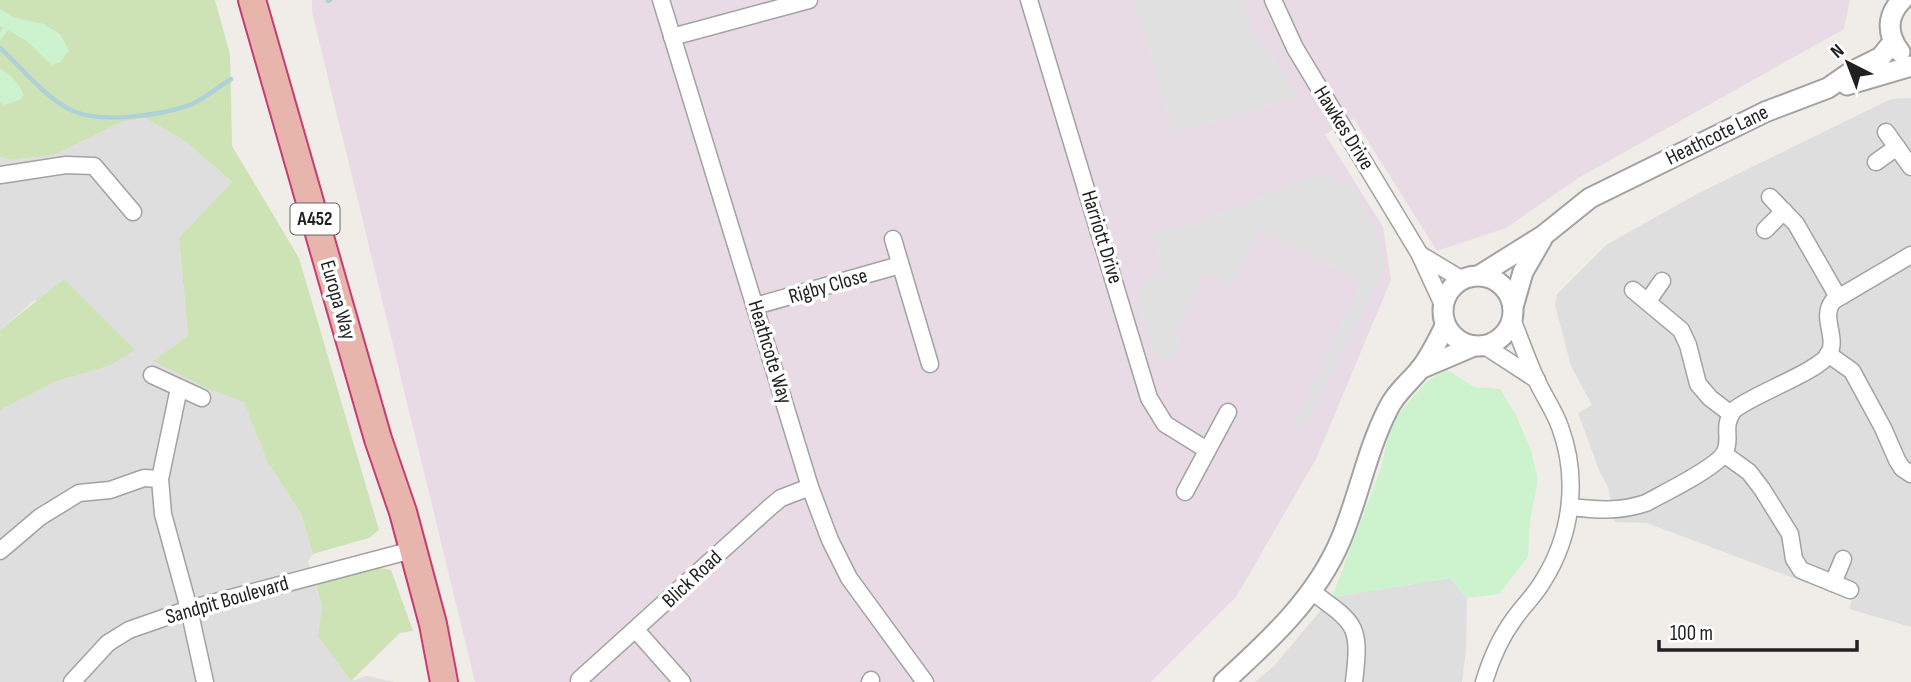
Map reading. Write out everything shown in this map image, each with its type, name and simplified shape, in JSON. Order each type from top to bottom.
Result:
[{"type":"highway","name":"Europa Way","points":[[252,0],[378,439],[403,512],[433,624],[443,682]]},
{"type":"highway","name":"Europa Way","points":[[378,439],[390,516],[421,626],[443,682]]},
{"type":"street","name":"Heathcote Way","points":[[661,0],[810,486],[830,540],[849,578],[925,682]]},
{"type":"street","points":[[673,37],[809,0]]},
{"type":"street","name":"Harriott Drive","points":[[1029,0],[1149,398],[1165,425],[1207,450]]},
{"type":"street","name":"Hawkes Drive","points":[[1273,0],[1295,48],[1419,253],[1443,305]]},
{"type":"street","points":[[1881,0],[1891,34],[1901,54],[1911,60]]},
{"type":"street","points":[[1891,34],[1895,9],[1902,0]]},
{"type":"street","name":"Heathcote Lane","points":[[1471,277],[1545,235],[1578,206],[1603,191],[1765,112],[1828,88],[1851,72],[1881,57],[1891,34]]},
{"type":"street","points":[[1828,88],[1855,84],[1911,65]]},
{"type":"street","points":[[1886,132],[1911,167]]},
{"type":"street","points":[[1876,162],[1897,147]]},
{"type":"street","points":[[0,175],[66,164],[94,166],[133,212]]},
{"type":"street","points":[[1770,197],[1801,232],[1838,297]]},
{"type":"street","points":[[1765,230],[1784,211]]},
{"type":"street","name":"Heathcote Lane","points":[[1513,313],[1523,272],[1545,235]]},
{"type":"street","points":[[893,239],[930,364]]},
{"type":"street","name":"Hawkes Drive","points":[[1419,253],[1471,277]]},
{"type":"street","points":[[1570,507],[1613,511],[1636,507],[1714,464],[1724,454],[1728,444],[1726,423],[1737,407],[1813,367],[1828,354],[1832,345],[1827,313],[1829,306],[1838,297],[1911,255]]},
{"type":"street","name":"Rigby Close","points":[[755,306],[900,265]]},
{"type":"street","points":[[1484,682],[1505,632],[1536,593],[1553,564],[1566,526],[1571,490],[1567,451],[1552,408],[1536,380],[1509,294],[1492,278],[1471,277],[1447,294],[1443,305],[1445,326],[1452,335],[1462,343],[1479,346],[1536,380]]},
{"type":"street","points":[[1648,301],[1662,281]]},
{"type":"street","points":[[1633,290],[1681,330],[1688,345],[1698,384],[1710,398],[1731,414]]},
{"type":"street","points":[[1420,369],[1502,337],[1513,313]]},
{"type":"street","points":[[1224,682],[1281,628],[1311,591],[1340,542],[1380,425],[1390,405],[1420,369],[1445,326]]},
{"type":"street","points":[[1828,354],[1852,371],[1897,460],[1902,468],[1911,474]]},
{"type":"street","points":[[152,375],[202,398]]},
{"type":"street","points":[[178,388],[160,479],[163,514],[190,609],[205,682]]},
{"type":"street","points":[[1185,492],[1228,412]]},
{"type":"street","points":[[1724,454],[1749,472],[1762,489],[1790,534],[1794,559],[1801,570],[1850,590]]},
{"type":"street","points":[[0,551],[40,517],[79,493],[110,490],[144,478],[160,479]]},
{"type":"street","name":"Blick Road","points":[[579,680],[769,508],[781,498],[810,486]]},
{"type":"street","name":"Sandpit Boulevard","points":[[72,682],[108,643],[129,630],[190,609],[401,553]]},
{"type":"street","points":[[1833,583],[1843,559]]},
{"type":"street","points":[[1311,591],[1342,614],[1354,628],[1358,650],[1354,682]]},
{"type":"street","points":[[636,630],[682,682]]},
{"type":"shaded area","points":[[312,0],[1850,0],[1844,29],[1580,177],[1506,228],[1437,251],[1354,119],[1325,134],[1383,227],[1391,280],[1316,459],[1236,597],[1151,682],[475,682],[312,12]]},
{"type":"shaded area","points":[[1134,0],[1243,0],[1251,27],[1299,97],[1174,133]]},
{"type":"shaded area","points":[[1911,98],[1911,627],[1849,609],[1852,600],[1647,523],[1615,522],[1608,487],[1578,413],[1592,405],[1571,366],[1555,305],[1557,294],[1606,245],[1697,194],[1891,99]]},
{"type":"shaded area","points":[[145,118],[185,141],[233,183],[179,238],[188,336],[154,361],[204,387],[244,401],[268,463],[301,514],[313,554],[308,561],[322,607],[319,636],[351,681],[367,676],[394,682],[0,682],[0,410],[57,381],[109,366],[35,300],[0,330],[0,157],[11,160],[54,155],[122,122]]},
{"type":"shaded area","points":[[1317,174],[1318,177],[1327,174],[1343,186],[1351,183],[1380,240],[1384,271],[1302,430],[1293,424],[1363,282],[1259,231],[1231,285],[1205,273],[1173,337],[1181,341],[1169,361],[1152,351],[1136,297],[1147,281],[1165,277],[1153,234],[1202,221]]},
{"type":"shaded area","points":[[1450,578],[1467,598],[1462,682],[1255,682],[1274,666],[1332,597]]},
{"type":"green space","points":[[0,0],[215,0],[230,54],[232,146],[299,258],[379,530],[369,538],[313,554],[301,514],[268,463],[244,402],[204,387],[153,361],[188,336],[179,238],[232,182],[185,141],[145,118],[122,122],[54,155],[11,160],[0,157]]},
{"type":"green space","points":[[0,9],[15,18],[44,24],[60,34],[69,51],[60,62],[51,65],[27,41],[8,30],[0,41],[3,28],[0,26]]},
{"type":"green space","points":[[0,69],[20,87],[24,95],[20,100],[4,105],[0,102]]},
{"type":"green space","points":[[64,279],[135,350],[109,366],[57,381],[0,410],[0,330]]},
{"type":"green space","points":[[1446,369],[1474,387],[1500,389],[1516,415],[1531,450],[1538,480],[1530,520],[1528,557],[1499,594],[1467,598],[1450,578],[1332,597],[1380,471],[1392,422],[1425,383]]},
{"type":"green space","points":[[379,568],[391,570],[413,631],[400,633],[351,681],[318,636],[322,607],[315,582]]},
{"type":"waterway","points":[[0,48],[62,105],[85,115],[99,117],[132,117],[178,109],[190,105],[231,79]]}]
